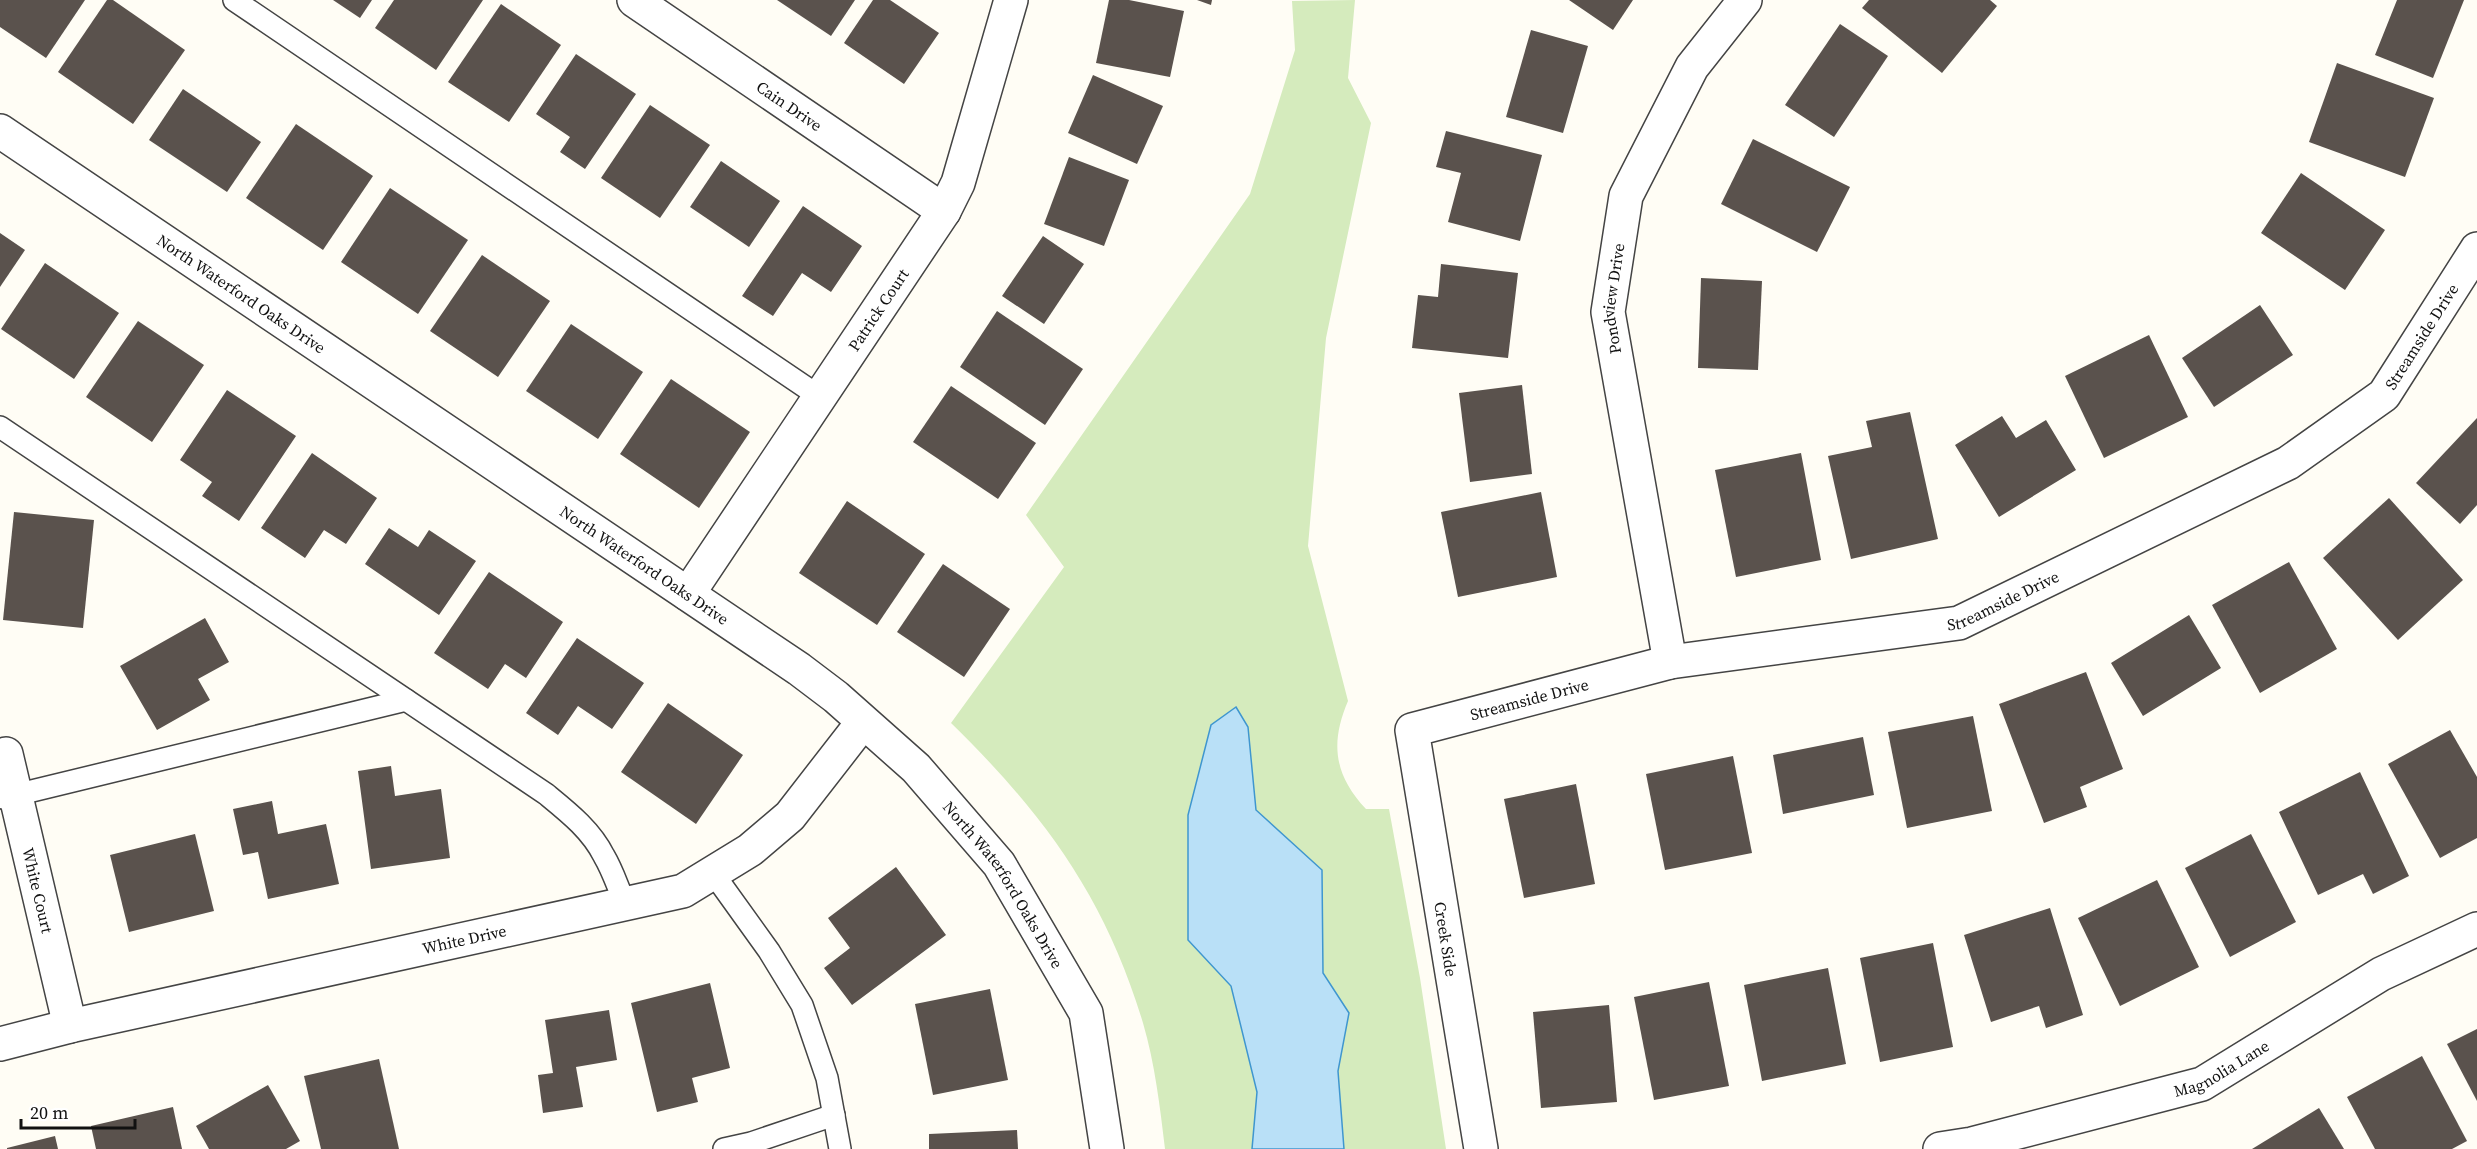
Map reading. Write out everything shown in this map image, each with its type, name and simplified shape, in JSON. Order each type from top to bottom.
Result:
[{"type":"street","name":"Cain Drive","points":[[634,0],[944,211]]},
{"type":"street","name":"Patrick Court","points":[[688,594],[944,211],[958,183],[1011,0]]},
{"type":"street","name":"Pondview Drive","points":[[1670,662],[1608,312],[1626,196],[1692,67],[1745,0]]},
{"type":"street","name":"North Waterford Oaks Drive","points":[[0,131],[799,669],[836,697],[916,768],[999,864],[1086,1013],[1107,1149]]},
{"type":"street","name":"Streamside Drive","points":[[1412,730],[1670,662],[1959,623],[2288,463],[2384,395],[2477,249]]},
{"type":"street","name":"White Drive","points":[[0,1044],[70,1026],[683,891],[750,850],[790,816],[863,722]]},
{"type":"street","name":"Creek Side","points":[[1412,730],[1481,1149]]},
{"type":"street","name":"White Court","points":[[6,754],[8,797],[70,1026]]},
{"type":"street","name":"Magnolia Lane","points":[[1940,1149],[1972,1144],[2202,1084],[2381,974],[2477,929]]},
{"type":"lane","points":[[234,0],[820,397]]},
{"type":"lane","points":[[0,427],[546,795],[574,817],[592,837],[604,856],[625,903]]},
{"type":"lane","points":[[8,797],[406,700]]},
{"type":"lane","points":[[713,873],[769,951],[802,1005],[827,1078],[840,1149]]},
{"type":"lane","points":[[724,1149],[751,1143],[834,1115]]},
{"type":"green space","points":[[1355,0],[1348,78],[1371,123],[1326,338],[1308,546],[1348,701],[1342,716],[1337,745],[1341,771],[1347,784],[1366,809],[1389,809],[1420,978],[1446,1149],[1165,1149],[1157,1086],[1147,1038],[1128,978],[1110,936],[1068,860],[1043,825],[1015,791],[951,723],[1064,567],[1026,515],[1250,194],[1295,50],[1292,1]]},
{"type":"water","points":[[1236,707],[1248,727],[1256,810],[1322,870],[1323,973],[1349,1013],[1338,1071],[1344,1149],[1252,1149],[1257,1092],[1231,986],[1188,940],[1188,815],[1211,725]]},
{"type":"building","points":[[0,0],[85,0],[46,58],[0,27]]},
{"type":"building","points":[[107,0],[113,0],[185,50],[133,124],[58,72]]},
{"type":"building","points":[[333,0],[372,0],[360,18]]},
{"type":"building","points":[[394,0],[483,0],[436,70],[375,28]]},
{"type":"building","points":[[777,0],[855,0],[831,36]]},
{"type":"building","points":[[873,0],[890,0],[939,33],[904,84],[844,43]]},
{"type":"building","points":[[1109,0],[1129,0],[1184,11],[1170,77],[1096,63]]},
{"type":"building","points":[[1197,0],[1212,0],[1211,5]]},
{"type":"building","points":[[1569,0],[1633,0],[1613,30]]},
{"type":"building","points":[[1869,0],[1990,0],[1997,6],[1942,73],[1862,8]]},
{"type":"building","points":[[2397,0],[2464,0],[2433,78],[2375,55]]},
{"type":"building","points":[[501,4],[561,45],[509,122],[448,82]]},
{"type":"building","points":[[1840,24],[1888,56],[1834,137],[1785,105]]},
{"type":"building","points":[[1531,30],[1588,46],[1563,133],[1506,117]]},
{"type":"building","points":[[576,54],[636,94],[585,169],[560,152],[570,137],[536,114]]},
{"type":"building","points":[[2337,63],[2434,98],[2405,177],[2309,142]]},
{"type":"building","points":[[1093,75],[1163,106],[1137,164],[1068,133]]},
{"type":"building","points":[[183,89],[261,142],[227,192],[149,140]]},
{"type":"building","points":[[650,105],[710,145],[660,218],[601,178]]},
{"type":"building","points":[[296,124],[373,176],[323,250],[246,198]]},
{"type":"building","points":[[1446,131],[1542,155],[1520,241],[1448,222],[1461,173],[1436,167]]},
{"type":"building","points":[[1753,139],[1850,187],[1817,252],[1721,204]]},
{"type":"building","points":[[1069,157],[1129,180],[1104,246],[1044,224]]},
{"type":"building","points":[[721,161],[780,201],[749,247],[690,207]]},
{"type":"building","points":[[2301,173],[2385,230],[2345,290],[2261,233]]},
{"type":"building","points":[[390,188],[468,240],[418,314],[341,262]]},
{"type":"building","points":[[803,206],[862,246],[831,292],[802,273],[773,316],[742,296]]},
{"type":"building","points":[[0,233],[25,250],[0,287]]},
{"type":"building","points":[[1043,236],[1084,264],[1044,324],[1002,296]]},
{"type":"building","points":[[482,255],[550,301],[498,377],[430,331]]},
{"type":"building","points":[[45,263],[119,313],[74,379],[1,329]]},
{"type":"building","points":[[1441,264],[1518,273],[1508,358],[1412,348],[1418,295],[1438,297]]},
{"type":"building","points":[[1701,278],[1762,281],[1758,370],[1698,368]]},
{"type":"building","points":[[2260,305],[2293,355],[2214,407],[2182,358]]},
{"type":"building","points":[[997,311],[1083,369],[1045,425],[960,367]]},
{"type":"building","points":[[138,321],[204,365],[152,442],[86,397]]},
{"type":"building","points":[[571,324],[643,372],[598,439],[526,391]]},
{"type":"building","points":[[2149,335],[2188,417],[2104,458],[2065,376]]},
{"type":"building","points":[[671,379],[750,432],[699,508],[620,454]]},
{"type":"building","points":[[1522,385],[1532,474],[1470,482],[1459,393]]},
{"type":"building","points":[[951,386],[1036,443],[998,499],[913,442]]},
{"type":"building","points":[[227,390],[296,436],[239,521],[202,496],[212,482],[180,460]]},
{"type":"building","points":[[1910,412],[1938,539],[1851,559],[1828,456],[1872,447],[1866,421]]},
{"type":"building","points":[[2002,416],[2016,438],[2046,420],[2076,470],[1999,517],[1955,445]]},
{"type":"building","points":[[2477,418],[2477,505],[2460,524],[2416,483]]},
{"type":"building","points":[[312,453],[377,498],[346,544],[324,530],[305,558],[261,528]]},
{"type":"building","points":[[1801,453],[1821,560],[1736,577],[1715,470]]},
{"type":"building","points":[[1541,492],[1557,577],[1458,597],[1441,512]]},
{"type":"building","points":[[2389,498],[2463,580],[2398,640],[2323,558]]},
{"type":"building","points":[[847,501],[925,554],[877,625],[799,573]]},
{"type":"building","points":[[14,512],[94,520],[83,628],[3,620]]},
{"type":"building","points":[[389,528],[418,547],[429,530],[476,561],[439,615],[365,564]]},
{"type":"building","points":[[2289,562],[2337,649],[2260,693],[2212,605]]},
{"type":"building","points":[[943,564],[1010,609],[964,677],[897,632]]},
{"type":"building","points":[[489,572],[563,622],[526,678],[505,664],[488,689],[434,653]]},
{"type":"building","points":[[2189,615],[2221,668],[2143,716],[2111,663]]},
{"type":"building","points":[[205,618],[229,662],[198,679],[210,700],[157,730],[120,666]]},
{"type":"building","points":[[577,638],[644,683],[612,729],[578,706],[558,735],[526,713]]},
{"type":"building","points":[[2086,672],[2123,769],[2080,787],[2087,807],[2044,823],[1999,704]]},
{"type":"building","points":[[668,703],[743,755],[696,824],[621,772]]},
{"type":"building","points":[[1973,716],[1992,811],[1907,828],[1888,732]]},
{"type":"building","points":[[2450,730],[2477,777],[2477,838],[2440,858],[2388,764]]},
{"type":"building","points":[[1863,737],[1874,795],[1783,814],[1773,755]]},
{"type":"building","points":[[1733,756],[1752,853],[1665,870],[1646,774]]},
{"type":"building","points":[[391,766],[395,796],[441,789],[450,858],[371,869],[358,771]]},
{"type":"building","points":[[2360,772],[2409,876],[2373,894],[2363,874],[2318,895],[2279,812]]},
{"type":"building","points":[[1576,784],[1595,884],[1524,898],[1504,799]]},
{"type":"building","points":[[272,801],[278,834],[326,824],[339,884],[268,899],[258,852],[243,855],[233,809]]},
{"type":"building","points":[[195,834],[214,911],[129,932],[110,855]]},
{"type":"building","points":[[2251,834],[2296,922],[2230,957],[2185,868]]},
{"type":"building","points":[[896,867],[946,935],[852,1005],[824,968],[850,948],[828,918]]},
{"type":"building","points":[[2157,880],[2199,967],[2120,1006],[2078,918]]},
{"type":"building","points":[[2050,908],[2083,1015],[2046,1028],[2039,1006],[1991,1022],[1964,935]]},
{"type":"building","points":[[1933,943],[1953,1047],[1880,1062],[1860,958]]},
{"type":"building","points":[[1828,968],[1846,1064],[1762,1081],[1744,985]]},
{"type":"building","points":[[1709,982],[1729,1086],[1654,1100],[1634,997]]},
{"type":"building","points":[[710,983],[730,1068],[692,1078],[698,1102],[657,1112],[631,1003]]},
{"type":"building","points":[[990,989],[1008,1080],[933,1095],[915,1004]]},
{"type":"building","points":[[1609,1005],[1617,1102],[1541,1108],[1533,1012]]},
{"type":"building","points":[[609,1010],[617,1060],[576,1067],[583,1107],[543,1113],[538,1075],[553,1073],[545,1020]]},
{"type":"building","points":[[2477,1029],[2477,1101],[2447,1044]]},
{"type":"building","points":[[2422,1056],[2467,1141],[2452,1149],[2375,1149],[2347,1097]]},
{"type":"building","points":[[379,1059],[399,1149],[321,1149],[304,1076]]},
{"type":"building","points":[[268,1085],[300,1141],[286,1149],[209,1149],[196,1126]]},
{"type":"building","points":[[173,1107],[182,1149],[96,1149],[91,1126]]},
{"type":"building","points":[[2319,1108],[2344,1149],[2252,1149]]},
{"type":"building","points":[[1017,1130],[1018,1149],[929,1149],[929,1134]]},
{"type":"building","points":[[55,1136],[58,1149],[7,1149],[7,1148]]}]
